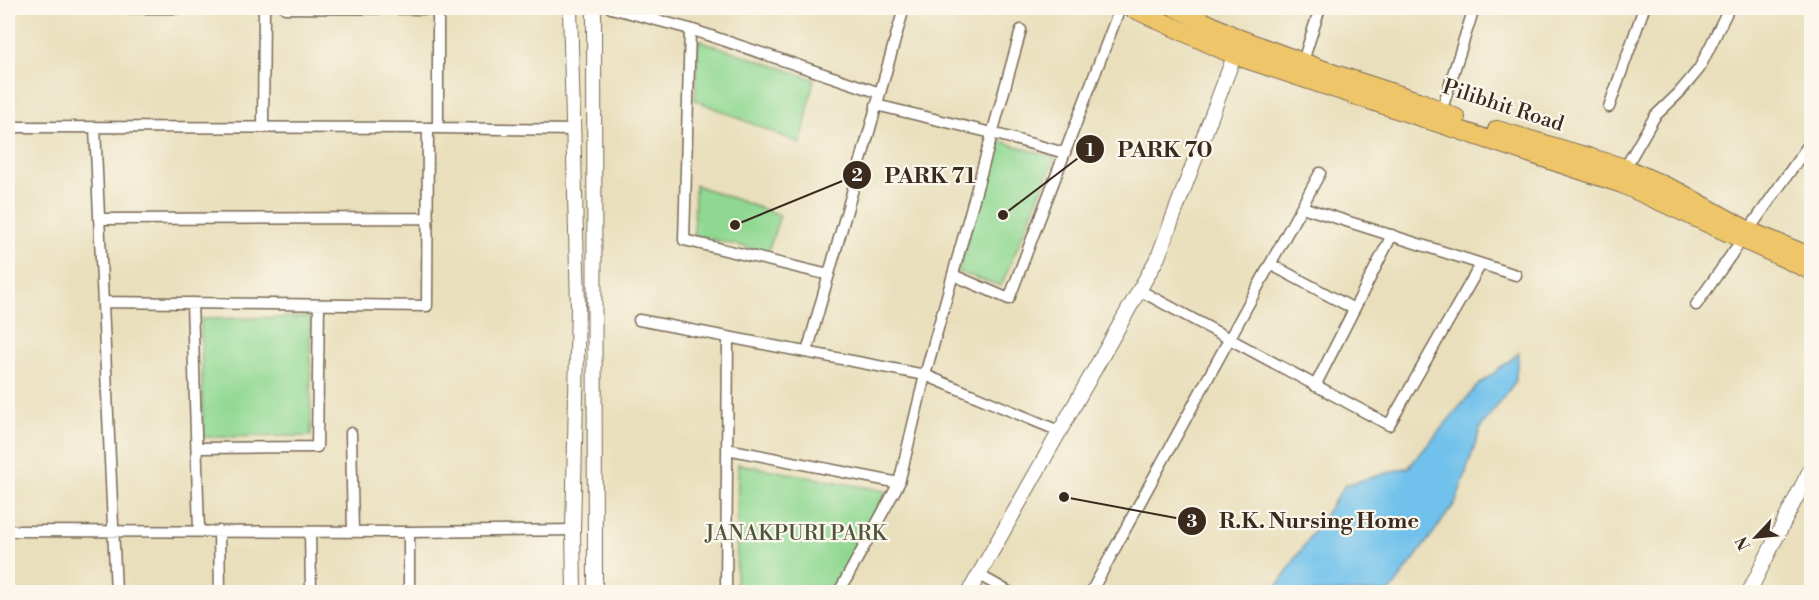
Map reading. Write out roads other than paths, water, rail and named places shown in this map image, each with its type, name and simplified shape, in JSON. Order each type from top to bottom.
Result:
[{"type":"highway","points":[[1132,8],[1622,184],[1746,235],[1812,271]]},
{"type":"highway","name":"Pilibhit Road","points":[[1176,8],[1237,47],[1303,62],[1421,102],[1461,119],[1625,168],[1682,193],[1746,235],[1812,257]]},
{"type":"street","points":[[130,8],[179,8]]},
{"type":"street","points":[[263,128],[264,8]]},
{"type":"street","points":[[104,302],[427,306],[428,218],[438,8],[285,8]]},
{"type":"street","points":[[570,8],[578,306],[573,530],[574,592]]},
{"type":"street","points":[[594,8],[595,592]]},
{"type":"street","points":[[611,8],[690,29],[880,93]]},
{"type":"street","points":[[807,352],[904,8]]},
{"type":"street","points":[[953,275],[1009,298],[1120,8]]},
{"type":"street","points":[[1303,62],[1320,8]]},
{"type":"street","points":[[1441,112],[1474,8]]},
{"type":"street","points":[[1609,107],[1644,8]]},
{"type":"street","points":[[1625,168],[1655,116],[1679,93],[1699,69],[1729,8]]},
{"type":"street","points":[[690,29],[684,240],[829,275]]},
{"type":"street","points":[[839,592],[899,483],[925,375],[1021,30]]},
{"type":"street","points":[[969,592],[1158,257],[1237,47]]},
{"type":"street","points":[[876,105],[1065,153]]},
{"type":"street","points":[[8,127],[573,130]]},
{"type":"street","points":[[95,127],[116,592]]},
{"type":"street","points":[[1696,305],[1812,140]]},
{"type":"street","points":[[1091,592],[1320,173]]},
{"type":"street","points":[[1302,207],[1516,275]]},
{"type":"street","points":[[100,219],[428,218]]},
{"type":"street","points":[[1315,386],[1392,235]]},
{"type":"street","points":[[1270,264],[1354,309]]},
{"type":"street","points":[[1139,290],[1389,425],[1481,264]]},
{"type":"street","points":[[192,303],[200,531]]},
{"type":"street","points":[[196,448],[317,447],[319,305]]},
{"type":"street","points":[[639,320],[925,375],[1059,431]]},
{"type":"street","points":[[726,592],[728,337]]},
{"type":"street","points":[[351,433],[353,532]]},
{"type":"street","points":[[727,449],[899,483]]},
{"type":"street","points":[[1749,592],[1812,466]]},
{"type":"street","points":[[8,531],[573,530]]},
{"type":"street","points":[[219,531],[220,592]]},
{"type":"street","points":[[310,532],[310,592]]},
{"type":"street","points":[[409,592],[410,532]]},
{"type":"street","points":[[979,575],[1010,592]]},
{"type":"water","points":[[1519,353],[1515,382],[1481,427],[1456,502],[1390,592],[1273,592],[1345,485],[1409,467],[1476,387]]},
{"type":"place","name":"PARK 70","points":[[1003,215]]},
{"type":"place","name":"PARK 71","points":[[735,225]]},
{"type":"place","name":"R.K. Nursing Home","points":[[1064,497]]},
{"type":"park label","name":"JANAKPURI PARK","points":[[796,534]]}]
